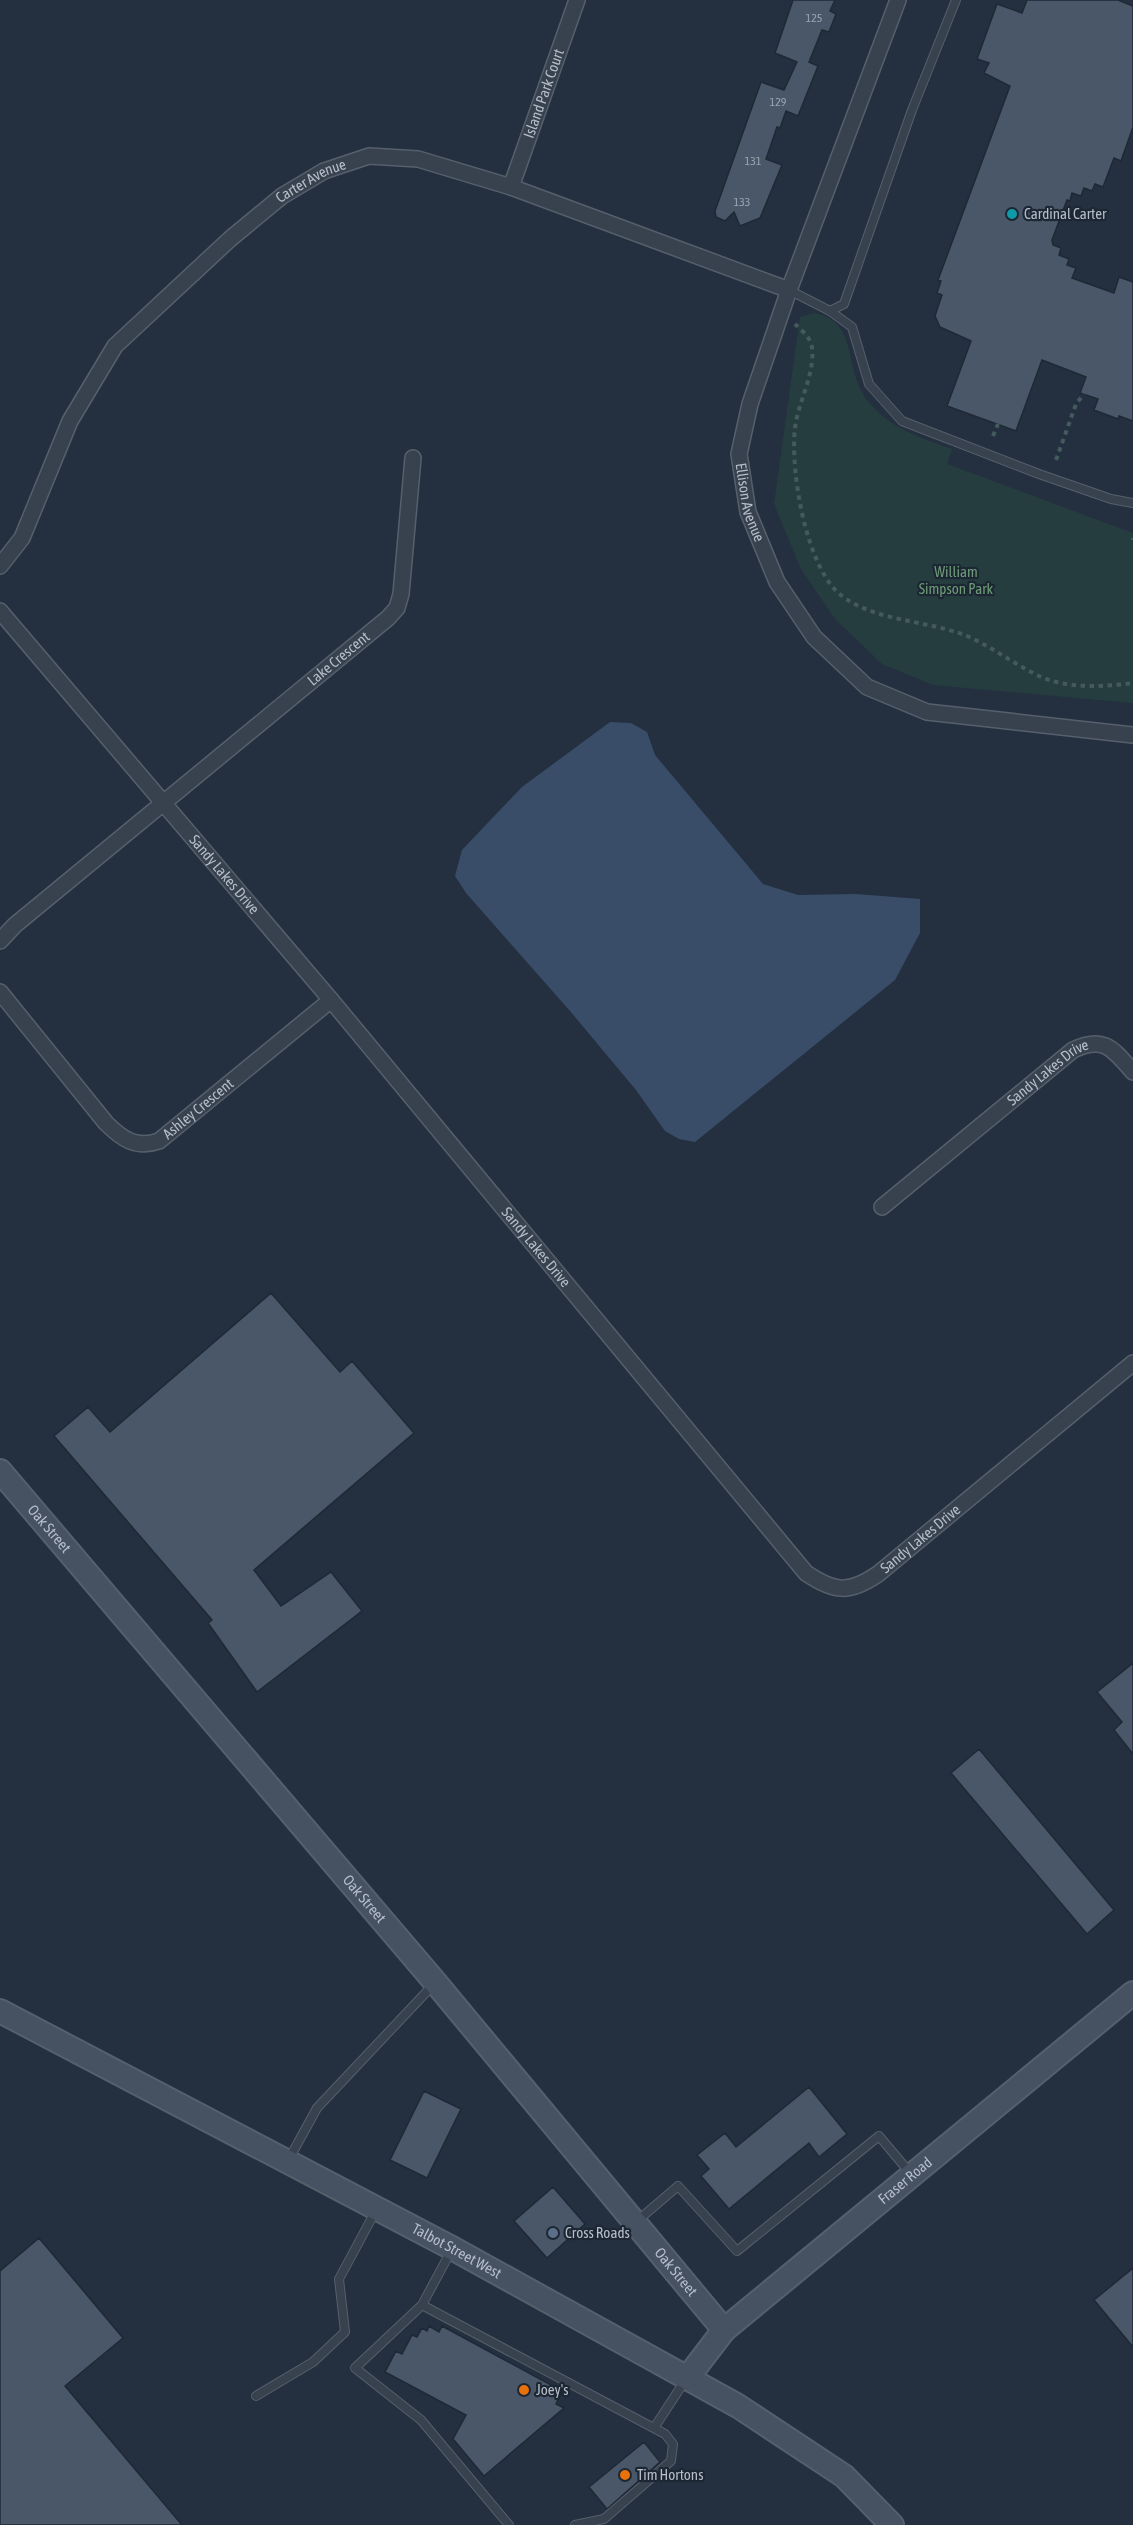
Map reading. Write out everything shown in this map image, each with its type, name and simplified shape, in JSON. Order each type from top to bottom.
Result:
[{"type":"main road","name":"Oak Street","points":[[0,1471],[435,1982],[724,2330]]},
{"type":"main road","name":"Fraser Road","points":[[687,2377],[724,2330],[1133,1993]]},
{"type":"main road","name":"Talbot Street West","points":[[0,2011],[452,2248],[738,2406],[844,2476],[889,2524]]},
{"type":"street","name":"Island Park Court","points":[[511,187],[577,0]]},
{"type":"street","name":"Ellison Avenue","points":[[898,0],[789,290],[750,404],[739,454],[752,522],[777,582],[814,637],[867,687],[927,712],[1133,735]]},
{"type":"street","name":"Carter Avenue","points":[[0,566],[22,538],[70,421],[116,346],[230,239],[282,196],[324,171],[369,156],[418,159],[511,187],[789,290]]},
{"type":"street","name":"Lake Crescent","points":[[163,803],[378,628],[397,608],[403,578],[413,458]]},
{"type":"street","name":"Sandy Lakes Drive","points":[[0,611],[331,1000],[806,1573],[825,1586],[847,1589],[863,1584],[878,1574],[1133,1363]]},
{"type":"street","points":[[0,941],[15,925],[163,803]]},
{"type":"street","name":"Ashley Crescent","points":[[0,992],[106,1123],[120,1137],[134,1144],[147,1145],[159,1141],[331,1000]]},
{"type":"street","name":"Sandy Lakes Drive","points":[[882,1207],[1073,1050],[1088,1043],[1103,1044],[1116,1053],[1133,1072]]},
{"type":"lane","points":[[830,311],[844,304],[912,110],[956,0]]},
{"type":"lane","points":[[789,290],[830,311],[852,327],[869,384],[902,421],[1039,474],[1111,499],[1133,503]]},
{"type":"lane","points":[[288,2161],[316,2108],[435,1982]]},
{"type":"lane","points":[[635,2222],[678,2186],[736,2251],[879,2136],[912,2175]]},
{"type":"lane","points":[[256,2396],[313,2362],[345,2332],[339,2278],[377,2208]]},
{"type":"lane","points":[[452,2248],[422,2305],[355,2368],[421,2420],[509,2525]]},
{"type":"lane","points":[[422,2305],[665,2434],[673,2444],[671,2461],[604,2519],[575,2525]]},
{"type":"lane","points":[[654,2428],[687,2377]]},
{"type":"path","points":[[797,318],[794,324],[807,336],[812,351],[795,430],[795,461],[810,540],[822,571],[832,586],[860,607],[964,635],[1050,680],[1087,687],[1133,683]]},
{"type":"path","points":[[1056,460],[1076,404],[1084,394]]},
{"type":"path","points":[[993,436],[998,424]]},
{"type":"green space","name":"William Simpson Park","points":[[813,313],[828,317],[838,325],[844,335],[860,388],[868,401],[896,425],[917,436],[952,449],[947,464],[1133,533],[1133,703],[933,685],[882,664],[835,619],[801,569],[774,504],[800,317]]},
{"type":"water","points":[[610,722],[631,723],[647,732],[655,755],[763,884],[798,895],[856,894],[920,899],[920,933],[895,980],[695,1142],[679,1139],[665,1131],[636,1090],[466,893],[455,876],[462,850],[522,787]]},
{"type":"building","points":[[793,0],[835,0],[830,11],[836,14],[829,32],[822,30],[809,62],[818,66],[798,116],[786,111],[780,128],[777,127],[766,159],[782,165],[760,218],[740,226],[734,212],[725,221],[716,217],[715,211],[761,82],[784,90],[797,62],[775,53]]},
{"type":"building","name":"Cardinal Carter","points":[[1027,0],[1118,0],[1133,6],[1133,127],[1121,161],[1114,158],[1103,187],[1095,184],[1092,191],[1084,188],[1081,196],[1072,193],[1070,201],[1067,200],[1052,240],[1053,245],[1061,248],[1059,255],[1069,259],[1067,265],[1076,268],[1072,278],[1114,293],[1119,277],[1133,282],[1133,421],[1119,416],[1118,419],[1094,410],[1098,399],[1080,393],[1086,377],[1042,360],[1016,431],[947,406],[971,341],[940,327],[935,316],[942,295],[937,293],[941,281],[938,280],[1010,86],[984,73],[989,63],[977,59],[997,4],[1022,13]]},
{"type":"building","points":[[271,1293],[340,1372],[352,1361],[414,1433],[254,1570],[281,1606],[331,1572],[362,1611],[257,1692],[208,1623],[212,1620],[54,1436],[88,1407],[110,1432]]},
{"type":"building","points":[[1133,1663],[1133,1754],[1114,1730],[1122,1722],[1097,1692]]},
{"type":"building","points":[[979,1749],[1114,1910],[1087,1934],[951,1773]]},
{"type":"building","points":[[809,2087],[847,2134],[819,2157],[809,2143],[729,2209],[701,2176],[709,2169],[697,2155],[725,2133],[736,2147]]},
{"type":"building","points":[[424,2091],[461,2109],[427,2178],[390,2160]]},
{"type":"building","points":[[553,2187],[585,2224],[547,2258],[514,2221]]},
{"type":"building","points":[[39,2238],[123,2338],[65,2386],[182,2525],[0,2525],[0,2271]]},
{"type":"building","points":[[1133,2268],[1133,2347],[1094,2300]]},
{"type":"building","points":[[429,2326],[439,2332],[442,2326],[562,2391],[556,2404],[564,2408],[484,2476],[453,2439],[466,2415],[385,2372],[396,2351],[402,2354],[412,2335],[417,2337],[422,2328],[427,2331]]},
{"type":"building","name":"Tim Hortons","points":[[644,2442],[660,2462],[607,2509],[589,2487]]},
{"type":"place","name":"Cardinal Carter","points":[[1012,214]]},
{"type":"place","name":"Cross Roads","points":[[553,2233]]},
{"type":"place","name":"Joey's","points":[[524,2390]]},
{"type":"place","name":"Tim Hortons","points":[[625,2475]]}]
